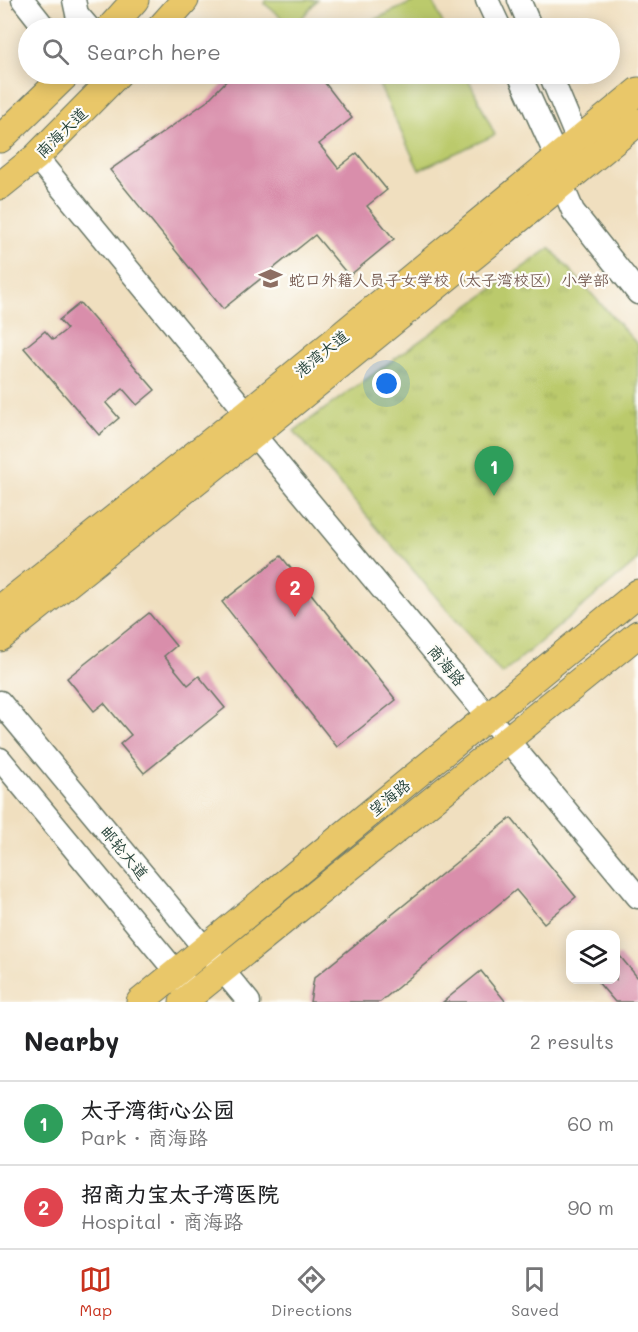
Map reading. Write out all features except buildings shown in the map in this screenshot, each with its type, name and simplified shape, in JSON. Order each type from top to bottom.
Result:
[{"type":"main road","points":[[119,18],[135,0]]},
{"type":"main road","points":[[169,18],[185,0]]},
{"type":"main road","points":[[0,139],[57,84]]},
{"type":"main road","name":"南海大道","points":[[0,186],[36,157],[108,84]]},
{"type":"main road","name":"港湾大道","points":[[0,638],[557,158],[638,92]]},
{"type":"main road","name":"港湾大道","points":[[0,609],[251,424],[562,185],[638,122]]},
{"type":"main road","name":"望海路","points":[[140,1002],[638,592]]},
{"type":"main road","name":"望海路","points":[[192,999],[223,970],[638,634]]},
{"type":"street","points":[[22,0],[37,18]]},
{"type":"street","points":[[74,0],[77,14],[80,18]]},
{"type":"street","points":[[487,0],[495,18]]},
{"type":"street","points":[[519,0],[527,18]]},
{"type":"street","points":[[524,84],[557,158],[562,185],[573,211],[638,293]]},
{"type":"street","points":[[554,84],[578,141],[562,185]]},
{"type":"street","name":"商海路","points":[[36,157],[488,716],[638,897]]},
{"type":"street","name":"邮轮大道","points":[[0,702],[249,1002]]},
{"type":"street","points":[[0,759],[176,972],[192,999]]},
{"type":"green space","points":[[266,0],[317,0],[302,18],[282,18],[264,3]]},
{"type":"green space","points":[[417,0],[432,0],[440,18],[378,18]]},
{"type":"green space","points":[[379,84],[471,84],[495,135],[419,170]]},
{"type":"green space","points":[[550,248],[638,345],[638,560],[502,674],[294,431]]},
{"type":"place","name":"蛇口外籍人员子女学校（太子湾校区）小学部","points":[[271,279]]},
{"type":"place","name":"太子湾街心公园","points":[[494,496]]},
{"type":"place","name":"招商力宝太子湾医院","points":[[295,617]]}]
